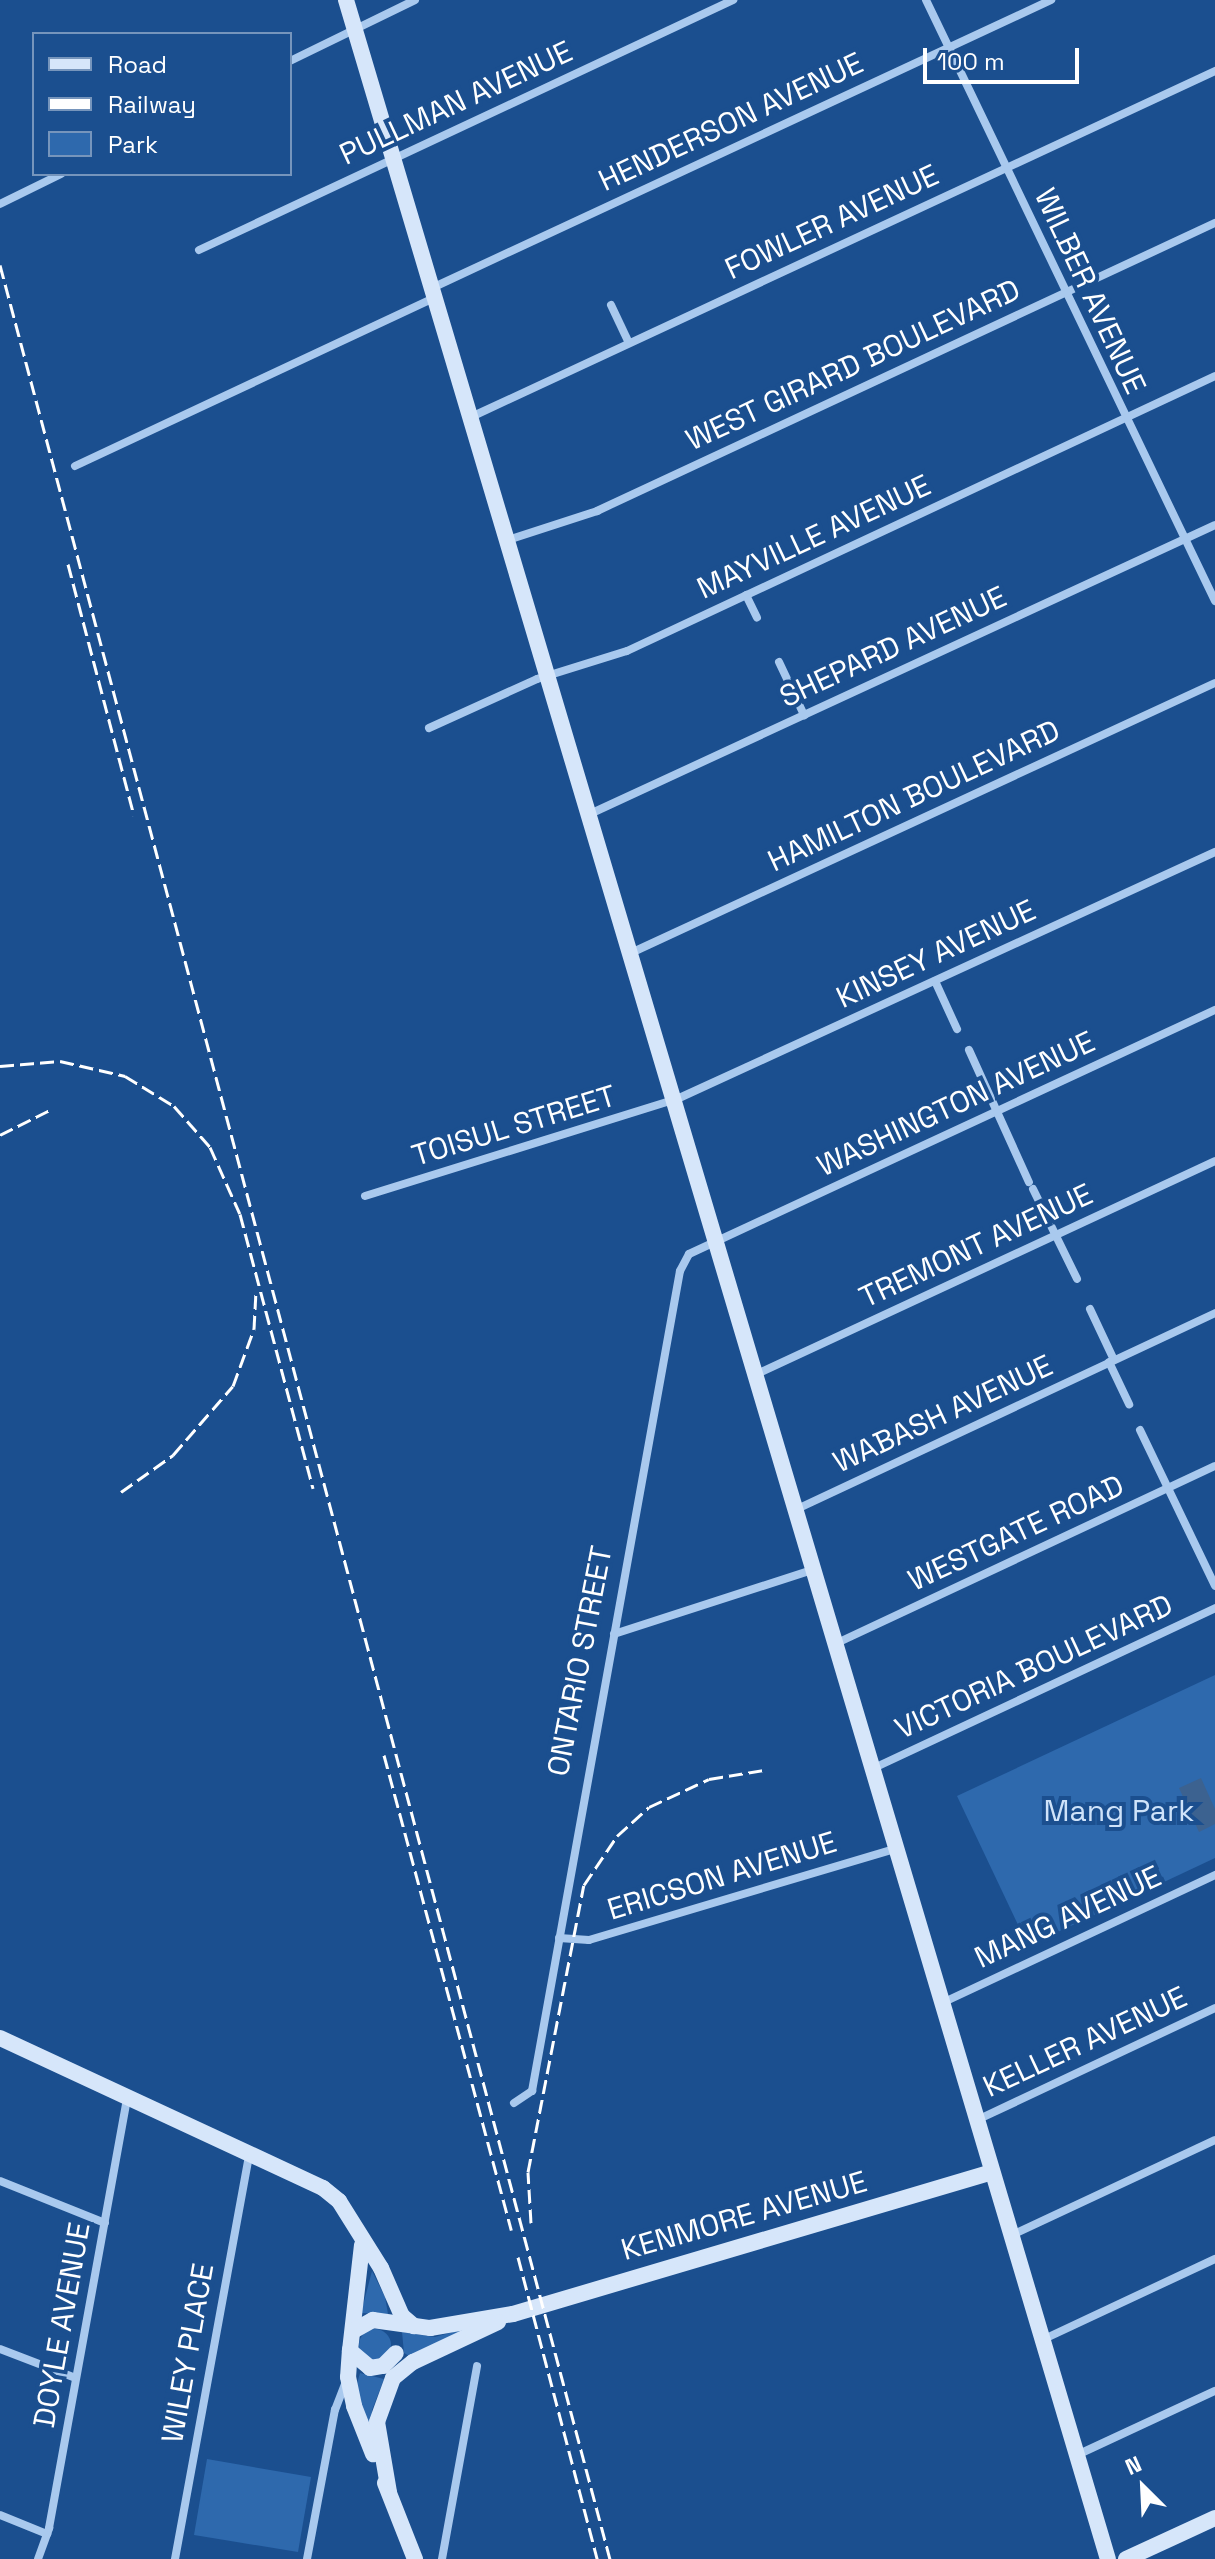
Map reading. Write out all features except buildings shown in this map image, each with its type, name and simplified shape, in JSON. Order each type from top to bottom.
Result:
[{"type":"main road","points":[[346,0],[592,813],[991,2172],[1108,2559]]},
{"type":"main road","points":[[0,2038],[323,2188],[339,2201],[362,2245],[381,2268],[396,2340],[377,2422],[389,2492]]},
{"type":"main road","name":"KENMORE AVENUE","points":[[396,2340],[442,2327],[513,2314],[991,2172]]},
{"type":"main road","points":[[362,2245],[348,2377],[354,2406],[415,2559]]},
{"type":"main road","name":"KENMORE AVENUE","points":[[353,2331],[366,2321],[396,2340],[413,2363],[513,2314]]},
{"type":"main road","points":[[350,2349],[358,2362],[396,2340]]},
{"type":"main road","points":[[1126,2559],[1215,2518]]},
{"type":"street","points":[[292,60],[415,0]]},
{"type":"street","name":"PULLMAN AVENUE","points":[[199,250],[733,0]]},
{"type":"street","name":"WILBER AVENUE","points":[[926,0],[1124,419],[1215,601]]},
{"type":"street","name":"HENDERSON AVENUE","points":[[75,466],[433,292],[1051,0]]},
{"type":"street","name":"FOWLER AVENUE","points":[[471,417],[1215,71]]},
{"type":"street","points":[[0,204],[57,176]]},
{"type":"street","name":"WEST GIRARD BOULEVARD","points":[[508,540],[597,511],[1215,223]]},
{"type":"street","points":[[611,305],[629,343]]},
{"type":"street","name":"MAYVILLE AVENUE","points":[[429,728],[549,675],[627,651],[1215,376]]},
{"type":"street","name":"SHEPARD AVENUE","points":[[592,813],[1215,525]]},
{"type":"street","points":[[746,595],[757,618]]},
{"type":"street","points":[[779,662],[804,715]]},
{"type":"street","name":"HAMILTON BOULEVARD","points":[[633,952],[1215,683]]},
{"type":"street","name":"KINSEY AVENUE","points":[[677,1099],[1215,852]]},
{"type":"street","points":[[935,981],[957,1029]]},
{"type":"street","name":"WASHINGTON AVENUE","points":[[718,1242],[1215,1010]]},
{"type":"street","points":[[969,1050],[1077,1279]]},
{"type":"street","name":"TOISUL STREET","points":[[365,1196],[677,1099]]},
{"type":"street","name":"TREMONT AVENUE","points":[[757,1374],[1215,1161]]},
{"type":"street","name":"ONTARIO STREET","points":[[514,2103],[532,2091],[680,1271],[689,1254],[718,1242]]},
{"type":"street","points":[[1090,1309],[1129,1404]]},
{"type":"street","name":"WABASH AVENUE","points":[[797,1509],[1215,1313]]},
{"type":"street","points":[[1140,1430],[1215,1586]]},
{"type":"street","name":"WESTGATE ROAD","points":[[837,1643],[1215,1466]]},
{"type":"street","points":[[614,1634],[815,1569]]},
{"type":"street","name":"VICTORIA BOULEVARD","points":[[874,1768],[1215,1608]]},
{"type":"street","name":"ERICSON AVENUE","points":[[559,1938],[589,1940],[898,1848]]},
{"type":"street","name":"MANG AVENUE","points":[[942,2003],[1215,1875]]},
{"type":"street","name":"KELLER AVENUE","points":[[976,2120],[1215,2008]]},
{"type":"street","name":"DOYLE AVENUE","points":[[38,2559],[47,2534],[127,2098]]},
{"type":"street","points":[[1010,2236],[1215,2140]]},
{"type":"street","name":"WILEY PLACE","points":[[175,2559],[249,2155]]},
{"type":"street","points":[[0,2181],[105,2223]]},
{"type":"street","points":[[1042,2340],[1215,2259]]},
{"type":"street","points":[[0,2349],[76,2378]]},
{"type":"street","points":[[442,2559],[477,2366]]},
{"type":"street","points":[[307,2559],[335,2410],[348,2377]]},
{"type":"street","points":[[1077,2455],[1215,2391]]},
{"type":"street","points":[[0,2515],[47,2534]]},
{"type":"green space","name":"Mang Park","points":[[1215,1675],[1215,1858],[1028,1946],[957,1796]]},
{"type":"green space","points":[[372,2271],[385,2297],[388,2314],[361,2313]]},
{"type":"green space","points":[[474,2326],[411,2357],[404,2353],[402,2332],[435,2337]]},
{"type":"green space","points":[[375,2329],[386,2334],[391,2345],[386,2356],[375,2361],[364,2356],[359,2345],[364,2334]]},
{"type":"green space","points":[[360,2373],[384,2379],[372,2410],[371,2434],[356,2387]]},
{"type":"green space","points":[[207,2459],[311,2477],[298,2552],[194,2535]]},
{"type":"shaded area","points":[[1201,1778],[1215,1809],[1215,1824],[1199,1832],[1179,1788]]},
{"type":"railway","points":[[0,265],[610,2559]]},
{"type":"railway","points":[[68,564],[134,816]]},
{"type":"railway","points":[[0,1066],[60,1061],[125,1076],[174,1106],[210,1147],[240,1214],[313,1488]]},
{"type":"railway","points":[[0,1135],[52,1109]]},
{"type":"railway","points":[[121,1492],[173,1455],[233,1386],[254,1329],[256,1294]]},
{"type":"railway","points":[[384,1755],[511,2230]]},
{"type":"railway","points":[[531,2223],[528,2172],[584,1885],[617,1836],[649,1807],[709,1779],[764,1770]]},
{"type":"railway","points":[[518,2257],[597,2559]]}]
